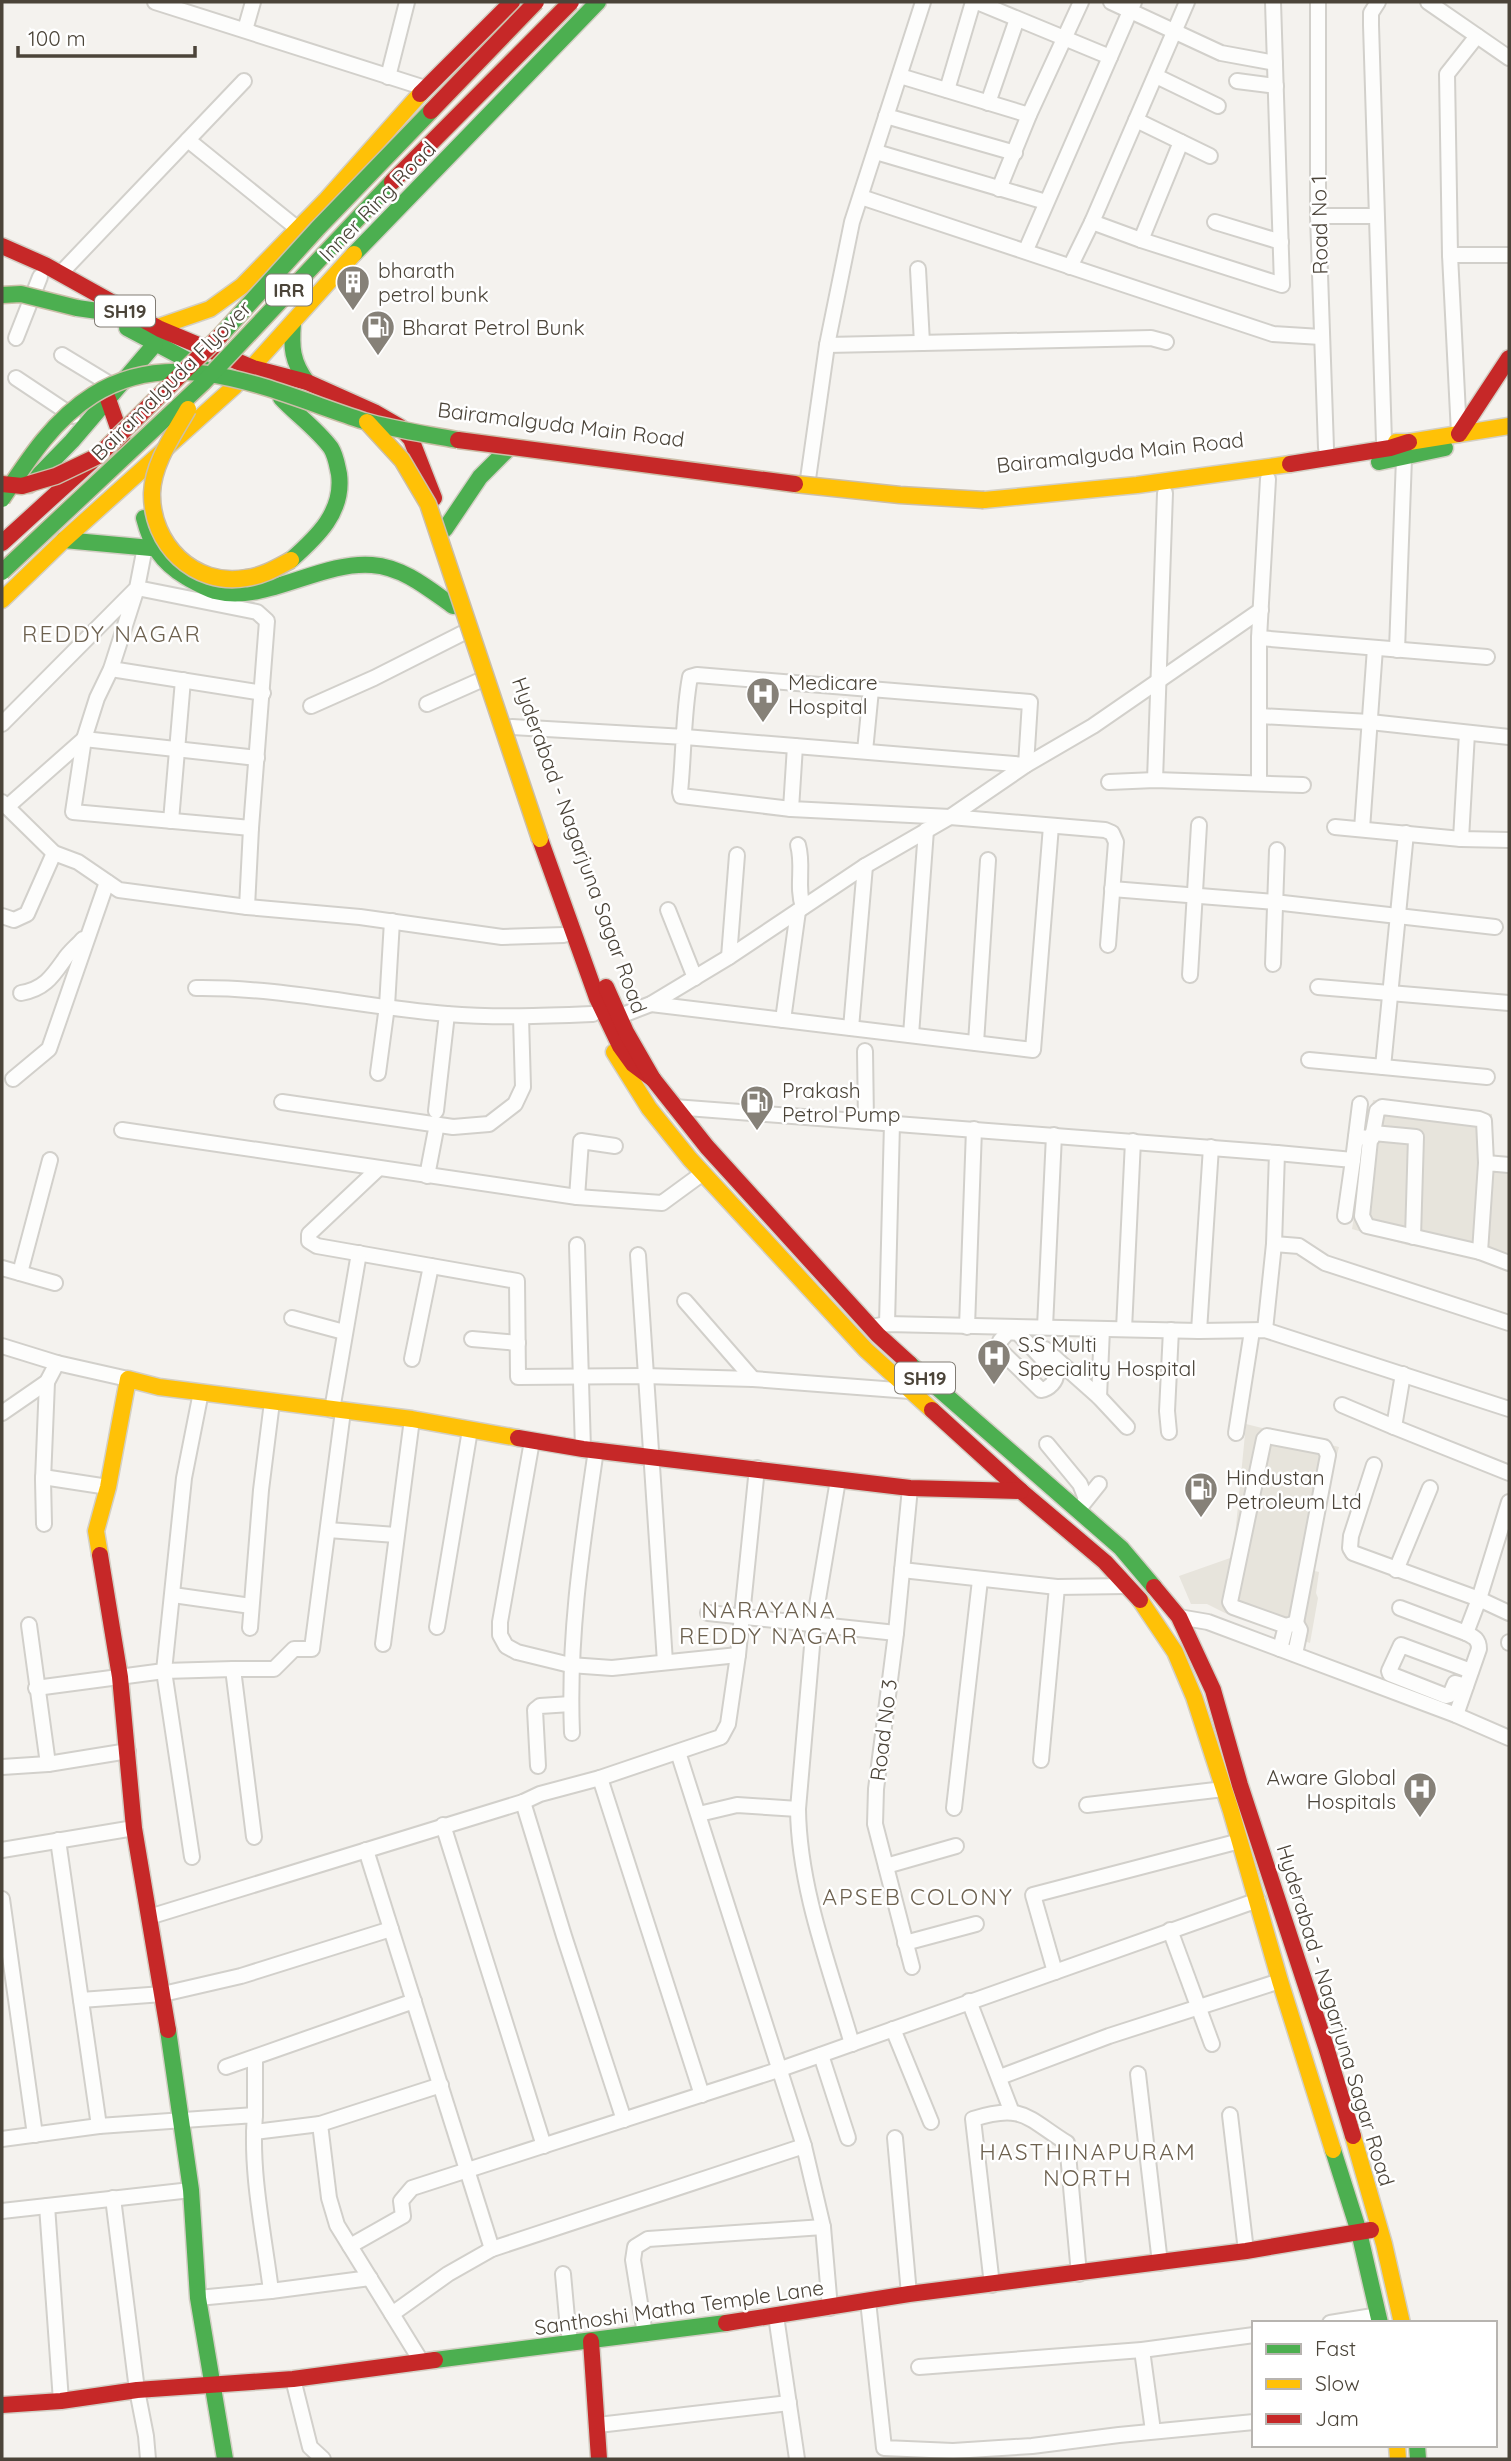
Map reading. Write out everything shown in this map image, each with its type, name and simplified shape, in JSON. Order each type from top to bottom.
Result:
[{"type":"main road","points":[[158,327],[210,309],[246,282],[298,229],[425,88],[512,2]]},
{"type":"main road","name":"Bairamalguda Flyover","points":[[2,543],[98,456],[225,331],[318,228],[536,2]]},
{"type":"main road","name":"Bairamalguda Flyover","points":[[2,572],[203,383],[396,178],[571,2]]},
{"type":"main road","name":"Inner Ring Road","points":[[2,600],[253,368],[339,270],[598,2]]},
{"type":"main road","name":"SH19","points":[[2,246],[45,265],[158,327],[253,368],[307,382],[374,412],[405,433]]},
{"type":"main road","name":"SH19","points":[[2,260],[40,276],[155,344],[235,386],[281,398],[363,426],[383,439]]},
{"type":"main road","points":[[246,282],[247,299],[253,309],[271,322],[292,325],[290,350],[294,366],[307,382]]},
{"type":"main road","points":[[2,295],[21,294],[98,311]]},
{"type":"main road","points":[[2,512],[86,424],[155,344]]},
{"type":"main road","points":[[1459,434],[1509,358]]},
{"type":"main road","points":[[2,499],[54,428],[77,405],[102,389],[132,377],[191,370],[223,374],[316,402],[365,421],[458,440],[826,489],[908,497],[984,500],[1067,494],[1390,448],[1406,450]]},
{"type":"main road","points":[[203,383],[164,453],[152,492],[153,506],[166,546],[199,572],[226,580],[239,581],[267,575],[291,560],[319,535],[334,515],[340,480],[333,452],[311,426],[281,398]]},
{"type":"main road","points":[[112,394],[135,477],[148,547],[166,564],[190,579],[216,591],[246,592],[339,568],[373,565],[404,574],[453,606]]},
{"type":"main road","points":[[365,421],[386,438],[402,457],[428,504],[540,839],[597,998],[620,1046],[633,1063],[653,1079]]},
{"type":"main road","name":"Bairamalguda Main Road","points":[[405,433],[567,444],[698,461],[808,479],[838,491],[1077,482],[1165,472],[1326,447],[1384,442],[1406,450],[1459,434],[1509,426]]},
{"type":"main road","points":[[383,439],[405,433],[506,452],[838,491],[899,507],[985,508],[1165,493],[1268,479],[1406,450],[1509,439]]},
{"type":"main road","name":"Hyderabad - Nagarjuna Sagar Road","points":[[405,433],[424,468],[594,958],[626,1032],[653,1079],[706,1147],[947,1398],[1082,1505],[1179,1617],[1213,1690],[1240,1785],[1326,2047],[1379,2228],[1402,2321]]},
{"type":"main road","name":"Hyderabad - Nagarjuna Sagar Road","points":[[383,439],[401,461],[410,478],[593,1014],[649,1108],[703,1173],[866,1350],[1021,1491],[1066,1527],[1127,1586],[1175,1652],[1194,1697],[1240,1841],[1280,1981],[1359,2232],[1380,2319]]},
{"type":"main road","points":[[445,529],[480,476],[492,461],[506,452]]},
{"type":"main road","points":[[2,484],[22,486],[56,476],[98,456]]},
{"type":"main road","points":[[64,540],[148,547]]},
{"type":"main road","points":[[225,2459],[198,2298],[191,2190],[163,1994],[134,1828],[120,1677],[96,1531],[108,1487],[128,1378],[159,1387],[412,1419],[589,1450],[910,1488],[1021,1491]]},
{"type":"main road","name":"Santhoshi Matha Temple Lane","points":[[2,2405],[61,2401],[137,2390],[293,2379],[591,2341],[776,2316],[909,2294],[1246,2251],[1379,2228]]},
{"type":"main road","points":[[591,2341],[599,2459]]},
{"type":"street","points":[[155,2],[425,88]]},
{"type":"street","points":[[245,30],[253,2]]},
{"type":"street","points":[[388,77],[407,2]]},
{"type":"street","points":[[808,479],[827,345],[852,222],[923,2]]},
{"type":"street","points":[[947,90],[975,2],[1110,57]]},
{"type":"street","points":[[999,189],[1029,115],[1081,2]]},
{"type":"street","points":[[1111,2],[1132,6],[1175,32],[1221,53],[1275,63]]},
{"type":"street","points":[[1070,267],[1187,2]]},
{"type":"street","points":[[1092,222],[1282,285],[1273,2]]},
{"type":"street","name":"Road No 1","points":[[1318,2],[1318,216],[1326,447]]},
{"type":"street","points":[[1378,2],[1371,13],[1384,442]]},
{"type":"street","points":[[1428,2],[1509,58]]},
{"type":"street","points":[[1026,250],[1132,6]]},
{"type":"street","points":[[988,103],[1017,19]]},
{"type":"street","points":[[1459,434],[1450,255],[1447,75],[1477,36]]},
{"type":"street","points":[[900,76],[1029,115]]},
{"type":"street","points":[[1156,76],[1218,106]]},
{"type":"street","points":[[60,274],[244,81]]},
{"type":"street","points":[[1237,81],[1276,86]]},
{"type":"street","points":[[886,116],[1015,153]]},
{"type":"street","points":[[1136,120],[1210,156]]},
{"type":"street","points":[[188,140],[298,229]]},
{"type":"street","points":[[1141,240],[1181,142]]},
{"type":"street","points":[[876,152],[1046,202]]},
{"type":"street","points":[[861,197],[1273,334],[1321,338]]},
{"type":"street","points":[[1318,216],[1376,216]]},
{"type":"street","points":[[1215,222],[1281,242]]},
{"type":"street","points":[[1450,255],[1509,255]]},
{"type":"street","points":[[918,269],[922,343]]},
{"type":"street","points":[[16,338],[40,276]]},
{"type":"street","points":[[827,345],[1150,338],[1166,342]]},
{"type":"street","points":[[62,355],[112,394]]},
{"type":"street","points":[[16,377],[86,424]]},
{"type":"street","points":[[1397,650],[1406,450]]},
{"type":"street","points":[[2,467],[28,487]]},
{"type":"street","points":[[1259,782],[1259,638],[1268,479]]},
{"type":"street","points":[[1155,780],[1165,493]]},
{"type":"street","points":[[148,547],[111,669],[97,698],[84,739],[73,812],[251,828]]},
{"type":"street","points":[[137,587],[257,612],[267,621],[247,907]]},
{"type":"street","points":[[2,724],[137,587]]},
{"type":"street","points":[[621,1016],[651,1004],[695,978],[865,866],[950,817],[1026,765],[1093,726],[1261,610]]},
{"type":"street","points":[[311,706],[463,633]]},
{"type":"street","points":[[1259,638],[1487,657]]},
{"type":"street","points":[[1362,829],[1376,648]]},
{"type":"street","points":[[111,669],[262,693]]},
{"type":"street","points":[[1026,765],[1030,702],[696,675],[690,677],[680,792],[683,798],[792,809],[950,817],[1105,830],[1112,833],[1116,842],[1108,946]]},
{"type":"street","points":[[171,821],[175,749],[183,680]]},
{"type":"street","points":[[427,704],[481,680]]},
{"type":"street","points":[[865,751],[871,690]]},
{"type":"street","points":[[1259,716],[1370,722],[1509,737]]},
{"type":"street","points":[[512,727],[685,737],[1026,765]]},
{"type":"street","points":[[1461,839],[1467,733]]},
{"type":"street","points":[[257,758],[84,739],[5,805],[54,853],[78,862],[119,890],[247,907],[392,920],[502,937],[564,935]]},
{"type":"street","points":[[792,809],[795,746]]},
{"type":"street","points":[[1109,782],[1155,780],[1303,785]]},
{"type":"street","points":[[1190,975],[1199,825]]},
{"type":"street","points":[[651,1004],[1033,1050],[1051,826]]},
{"type":"street","points":[[1335,827],[1461,839],[1509,840]]},
{"type":"street","points":[[911,1035],[926,830]]},
{"type":"street","points":[[1382,1067],[1406,834]]},
{"type":"street","points":[[783,1020],[801,909],[798,845]]},
{"type":"street","points":[[1273,964],[1277,850]]},
{"type":"street","points":[[2,916],[14,920],[27,915],[54,853]]},
{"type":"street","points":[[729,957],[737,855]]},
{"type":"street","points":[[976,1043],[988,860]]},
{"type":"street","points":[[851,1028],[865,866]]},
{"type":"street","points":[[13,1079],[49,1049],[107,882]]},
{"type":"street","points":[[1112,889],[1274,902],[1495,928]]},
{"type":"street","points":[[668,910],[695,978]]},
{"type":"street","points":[[378,1073],[387,1006],[392,920]]},
{"type":"street","points":[[22,993],[35,991],[50,980],[63,961],[89,933]]},
{"type":"street","points":[[195,988],[242,988],[447,1014],[521,1017],[593,1014]]},
{"type":"street","points":[[1318,988],[1509,1003]]},
{"type":"street","points":[[427,1176],[437,1118],[447,1014]]},
{"type":"street","points":[[282,1102],[437,1118],[453,1127],[489,1124],[515,1104],[523,1087],[521,1017]]},
{"type":"street","points":[[865,1051],[866,1121]]},
{"type":"street","points":[[1309,1060],[1487,1077]]},
{"type":"street","points":[[1360,1104],[1367,1137],[1363,1221],[1367,1226],[1480,1252],[1509,1263]]},
{"type":"street","points":[[674,1107],[1353,1160]]},
{"type":"street","points":[[1345,1216],[1353,1160],[1367,1137],[1377,1111],[1382,1107],[1479,1119],[1484,1121],[1486,1163],[1480,1252]]},
{"type":"street","points":[[892,1123],[879,1326],[967,1327],[1017,1332],[1045,1327],[1259,1331],[1509,1409]]},
{"type":"street","points":[[967,1327],[974,1129]]},
{"type":"street","points":[[122,1130],[577,1197],[662,1203],[703,1173]]},
{"type":"street","points":[[1045,1327],[1054,1135]]},
{"type":"street","points":[[1367,1137],[1416,1138],[1413,1237]]},
{"type":"street","points":[[577,1197],[581,1141],[615,1146]]},
{"type":"street","points":[[1124,1329],[1133,1141]]},
{"type":"street","points":[[1199,1331],[1211,1147]]},
{"type":"street","points":[[1236,1433],[1259,1331],[1273,1244],[1277,1153]]},
{"type":"street","points":[[20,1273],[50,1160]]},
{"type":"street","points":[[1486,1163],[1509,1165]]},
{"type":"street","points":[[378,1169],[309,1234],[309,1241],[317,1245],[517,1281],[518,1377],[752,1379],[910,1391]]},
{"type":"street","points":[[1273,1244],[1299,1246],[1325,1263],[1509,1323]]},
{"type":"street","points":[[572,1733],[570,1665],[589,1450],[581,1376],[577,1245]]},
{"type":"street","points":[[36,1688],[164,1671],[274,1669],[294,1649],[312,1649],[328,1530],[344,1332],[359,1253]]},
{"type":"street","points":[[638,1255],[664,1661]]},
{"type":"street","points":[[412,1360],[431,1266]]},
{"type":"street","points":[[2,1268],[55,1283]]},
{"type":"street","points":[[685,1301],[752,1379]]},
{"type":"street","points":[[292,1318],[344,1332]]},
{"type":"street","points":[[1100,1397],[1102,1329]]},
{"type":"street","points":[[1169,1432],[1167,1412],[1171,1330]]},
{"type":"street","points":[[1017,1332],[1100,1397],[1127,1427]]},
{"type":"street","points":[[472,1339],[518,1343]]},
{"type":"street","points":[[2,1346],[57,1363],[128,1378]]},
{"type":"street","points":[[44,1524],[47,1382],[57,1363]]},
{"type":"street","points":[[1394,1427],[1403,1374]]},
{"type":"street","points":[[2,1413],[47,1382]]},
{"type":"street","points":[[192,1857],[164,1671],[184,1478],[201,1392]]},
{"type":"street","points":[[250,1628],[261,1490],[272,1402]]},
{"type":"street","points":[[1342,1405],[1509,1473]]},
{"type":"street","points":[[383,1644],[412,1419]]},
{"type":"street","points":[[437,1627],[470,1430]]},
{"type":"street","points":[[1288,1652],[1291,1625],[1328,1455],[1324,1447],[1268,1436],[1265,1439],[1230,1602],[1233,1607],[1291,1625]]},
{"type":"street","points":[[531,1441],[500,1635],[506,1646],[517,1652],[570,1665],[612,1668],[738,1656]]},
{"type":"street","points":[[1047,1444],[1080,1484],[1082,1505]]},
{"type":"street","points":[[1374,1465],[1351,1536],[1350,1548],[1359,1557],[1479,1599],[1509,1613]]},
{"type":"street","points":[[149,1917],[714,1741],[724,1732],[738,1656],[757,1468]]},
{"type":"street","points":[[43,1477],[108,1487]]},
{"type":"street","points":[[838,1480],[814,1623],[799,1835],[813,1911],[852,2044]]},
{"type":"street","points":[[1082,1505],[1099,1484]]},
{"type":"street","name":"Road No 3","points":[[910,1488],[896,1633],[876,1789],[875,1825],[912,1968]]},
{"type":"street","points":[[1396,1570],[1430,1488]]},
{"type":"street","points":[[1466,1633],[1509,1502]]},
{"type":"street","points":[[328,1530],[396,1535]]},
{"type":"street","points":[[902,1570],[1057,1587],[1127,1586]]},
{"type":"street","points":[[954,1808],[980,1580]]},
{"type":"street","points":[[1041,1760],[1057,1587]]},
{"type":"street","points":[[173,1595],[251,1606]]},
{"type":"street","points":[[1400,1608],[1476,1638],[1479,1646],[1456,1715]]},
{"type":"street","points":[[708,1613],[896,1633]]},
{"type":"street","points":[[1179,1617],[1208,1622],[1456,1715],[1509,1738]]},
{"type":"street","points":[[29,1625],[48,1764]]},
{"type":"street","points":[[1466,1686],[1455,1683],[1450,1695],[1446,1696],[1390,1674],[1389,1671],[1401,1645],[1471,1671]]},
{"type":"street","points":[[233,1669],[254,1837]]},
{"type":"street","points":[[538,1766],[535,1710],[540,1706],[571,1704]]},
{"type":"street","points":[[2,1767],[48,1764],[128,1751]]},
{"type":"street","points":[[678,1752],[804,2146],[823,2227],[830,2308]]},
{"type":"street","points":[[600,1778],[702,2095]]},
{"type":"street","points":[[1087,1805],[1224,1789]]},
{"type":"street","points":[[523,1802],[624,2120]]},
{"type":"street","points":[[699,1815],[737,1805],[799,1809]]},
{"type":"street","points":[[443,1825],[544,2146]]},
{"type":"street","points":[[2,1850],[134,1828]]},
{"type":"street","points":[[58,1840],[99,2126]]},
{"type":"street","points":[[1055,1972],[1033,1895],[1240,1841]]},
{"type":"street","points":[[886,1866],[956,1846]]},
{"type":"street","points":[[366,1850],[492,2249]]},
{"type":"street","points":[[2,1899],[35,2135]]},
{"type":"street","points":[[350,2246],[402,2216],[401,2201],[412,2188],[778,2070],[1258,1900]]},
{"type":"street","points":[[905,1943],[976,1924]]},
{"type":"street","points":[[81,2000],[163,1994],[241,1976],[391,1929]]},
{"type":"street","points":[[1170,1930],[1212,2044]]},
{"type":"street","points":[[1000,2077],[1198,2006],[1280,1981]]},
{"type":"street","points":[[226,2067],[414,2001]]},
{"type":"street","points":[[969,2001],[1011,2110]]},
{"type":"street","points":[[893,2029],[930,2122]]},
{"type":"street","points":[[821,2055],[848,2138]]},
{"type":"street","points":[[255,2059],[254,2132],[271,2291]]},
{"type":"street","points":[[1138,2074],[1160,2263]]},
{"type":"street","points":[[254,2132],[320,2124],[441,2085]]},
{"type":"street","points":[[992,2285],[973,2119],[1011,2110],[1037,2120],[1067,2143],[1079,2274]]},
{"type":"street","points":[[2,2139],[99,2126],[255,2115]]},
{"type":"street","points":[[1230,2115],[1246,2251]]},
{"type":"street","points":[[320,2124],[330,2197],[337,2225],[421,2361]]},
{"type":"street","points":[[895,2138],[909,2294]]},
{"type":"street","points":[[392,2314],[448,2274],[492,2249],[804,2146]]},
{"type":"street","points":[[2,2211],[191,2190]]},
{"type":"street","points":[[113,2198],[148,2459]]},
{"type":"street","points":[[47,2206],[61,2401]]},
{"type":"street","points":[[645,2334],[634,2260],[635,2247],[648,2239],[823,2227]]},
{"type":"street","points":[[563,2274],[571,2343]]},
{"type":"street","points":[[198,2298],[370,2278]]},
{"type":"street","points":[[868,2301],[884,2448],[966,2451],[1252,2422]]},
{"type":"street","points":[[776,2316],[797,2459]]},
{"type":"street","points":[[1355,2321],[1380,2319]]},
{"type":"street","points":[[919,2367],[1142,2350],[1252,2334]]},
{"type":"street","points":[[1142,2350],[1153,2431]]},
{"type":"street","points":[[293,2379],[310,2447],[323,2459]]},
{"type":"street","points":[[598,2425],[789,2403]]},
{"type":"shaded area","points":[[1373,1100],[1492,1114],[1492,1158],[1509,1159],[1509,1269],[1475,1256],[1407,1245],[1352,1229]]},
{"type":"shaded area","points":[[1246,1424],[1339,1447],[1311,1570],[1319,1572],[1316,1593],[1318,1598],[1310,1643],[1207,1604],[1191,1604],[1179,1576],[1233,1557]]},
{"type":"traffic: fast","points":[[354,254],[598,2]]},
{"type":"traffic: fast","points":[[221,335],[318,228],[431,111]]},
{"type":"traffic: fast","points":[[2,572],[203,383],[392,182]]},
{"type":"traffic: fast","points":[[2,295],[21,294],[77,308]]},
{"type":"traffic: fast","points":[[77,308],[98,311]]},
{"type":"traffic: fast","points":[[293,323],[294,354],[298,368],[307,382]]},
{"type":"traffic: fast","points":[[127,328],[208,371]]},
{"type":"traffic: fast","points":[[29,485],[72,441],[155,344]]},
{"type":"traffic: fast","points":[[2,499],[42,442],[65,416],[93,395],[126,380],[159,372],[194,372],[228,378],[364,421],[458,440]]},
{"type":"traffic: fast","points":[[281,398],[331,448],[339,474],[337,500],[327,523],[291,560]]},
{"type":"traffic: fast","points":[[1379,462],[1445,448]]},
{"type":"traffic: fast","points":[[445,529],[480,477],[506,451]]},
{"type":"traffic: fast","points":[[144,518],[154,545],[164,559],[186,577],[215,591],[253,592],[333,569],[372,565],[405,574],[453,606]]},
{"type":"traffic: fast","points":[[64,540],[151,548]]},
{"type":"traffic: fast","points":[[910,1364],[1121,1548],[1154,1587]]},
{"type":"traffic: fast","points":[[168,2030],[191,2190],[198,2298],[225,2459]]},
{"type":"traffic: fast","points":[[1333,2150],[1359,2232],[1380,2321]]},
{"type":"traffic: fast","points":[[435,2360],[726,2323]]},
{"type":"traffic: fast","points":[[1417,2447],[1418,2459]]},
{"type":"traffic: slow","points":[[158,327],[210,309],[242,286],[326,200],[420,94]]},
{"type":"traffic: slow","points":[[2,600],[64,540],[235,386],[354,254]]},
{"type":"traffic: slow","points":[[188,409],[165,449],[153,482],[154,512],[168,545],[193,569],[209,576],[227,579],[258,575],[291,560]]},
{"type":"traffic: slow","points":[[367,422],[402,460],[428,504],[540,839]]},
{"type":"traffic: slow","points":[[1396,442],[1509,426]]},
{"type":"traffic: slow","points":[[984,500],[1137,485],[1290,464]]},
{"type":"traffic: slow","points":[[795,484],[900,495],[984,500]]},
{"type":"traffic: slow","points":[[614,1052],[649,1108],[690,1159],[866,1350],[932,1410]]},
{"type":"traffic: slow","points":[[100,1555],[96,1531],[108,1487],[128,1379],[159,1387],[412,1419],[518,1438]]},
{"type":"traffic: slow","points":[[1140,1600],[1175,1652],[1194,1697],[1333,2150]]},
{"type":"traffic: slow","points":[[1353,2136],[1384,2244],[1402,2321]]},
{"type":"traffic: slow","points":[[1397,2447],[1398,2459]]},
{"type":"traffic: jam","points":[[420,94],[512,2]]},
{"type":"traffic: jam","points":[[431,111],[536,2]]},
{"type":"traffic: jam","points":[[392,182],[571,2]]},
{"type":"traffic: jam","points":[[2,246],[45,265],[160,329],[253,368],[307,382],[374,412],[400,427],[411,439],[434,498]]},
{"type":"traffic: jam","points":[[2,484],[22,486],[56,476],[98,456],[221,335]]},
{"type":"traffic: jam","points":[[1459,434],[1509,358]]},
{"type":"traffic: jam","points":[[108,399],[125,448]]},
{"type":"traffic: jam","points":[[458,440],[795,484]]},
{"type":"traffic: jam","points":[[1290,464],[1390,448],[1409,442]]},
{"type":"traffic: jam","points":[[2,543],[91,462]]},
{"type":"traffic: jam","points":[[540,839],[597,998],[620,1046],[633,1064],[653,1079]]},
{"type":"traffic: jam","points":[[606,987],[626,1032],[653,1079],[707,1147],[878,1335],[910,1364]]},
{"type":"traffic: jam","points":[[932,1410],[1021,1491],[1105,1562],[1140,1600]]},
{"type":"traffic: jam","points":[[518,1438],[583,1449],[910,1488],[1021,1491]]},
{"type":"traffic: jam","points":[[100,1555],[120,1677],[134,1828],[168,2030]]},
{"type":"traffic: jam","points":[[1154,1587],[1179,1617],[1213,1690],[1240,1785],[1353,2136]]},
{"type":"traffic: jam","points":[[726,2323],[909,2294],[1246,2251],[1371,2230]]},
{"type":"traffic: jam","points":[[591,2341],[599,2459]]},
{"type":"traffic: jam","points":[[2,2405],[61,2401],[137,2390],[293,2379],[435,2360]]},
{"type":"place","name":"bharath petrol bunk","points":[[353,312]]},
{"type":"place","name":"Bharat Petrol Bunk","points":[[378,357]]},
{"type":"place","name":"Medicare Hospital","points":[[763,724]]},
{"type":"place","name":"Prakash Petrol Pump","points":[[757,1132]]},
{"type":"place","name":"S.S Multi Speciality Hospital","points":[[994,1386]]},
{"type":"place","name":"Hindustan Petroleum Ltd","points":[[1201,1519]]},
{"type":"place","name":"Aware Global Hospitals","points":[[1420,1819]]},
{"type":"district","name":"REDDY NAGAR","points":[[112,633]]},
{"type":"district","name":"NARAYANA REDDY NAGAR","points":[[769,1622]]},
{"type":"district","name":"APSEB COLONY","points":[[918,1896]]},
{"type":"district","name":"HASTHINAPURAM NORTH","points":[[1088,2164]]}]
